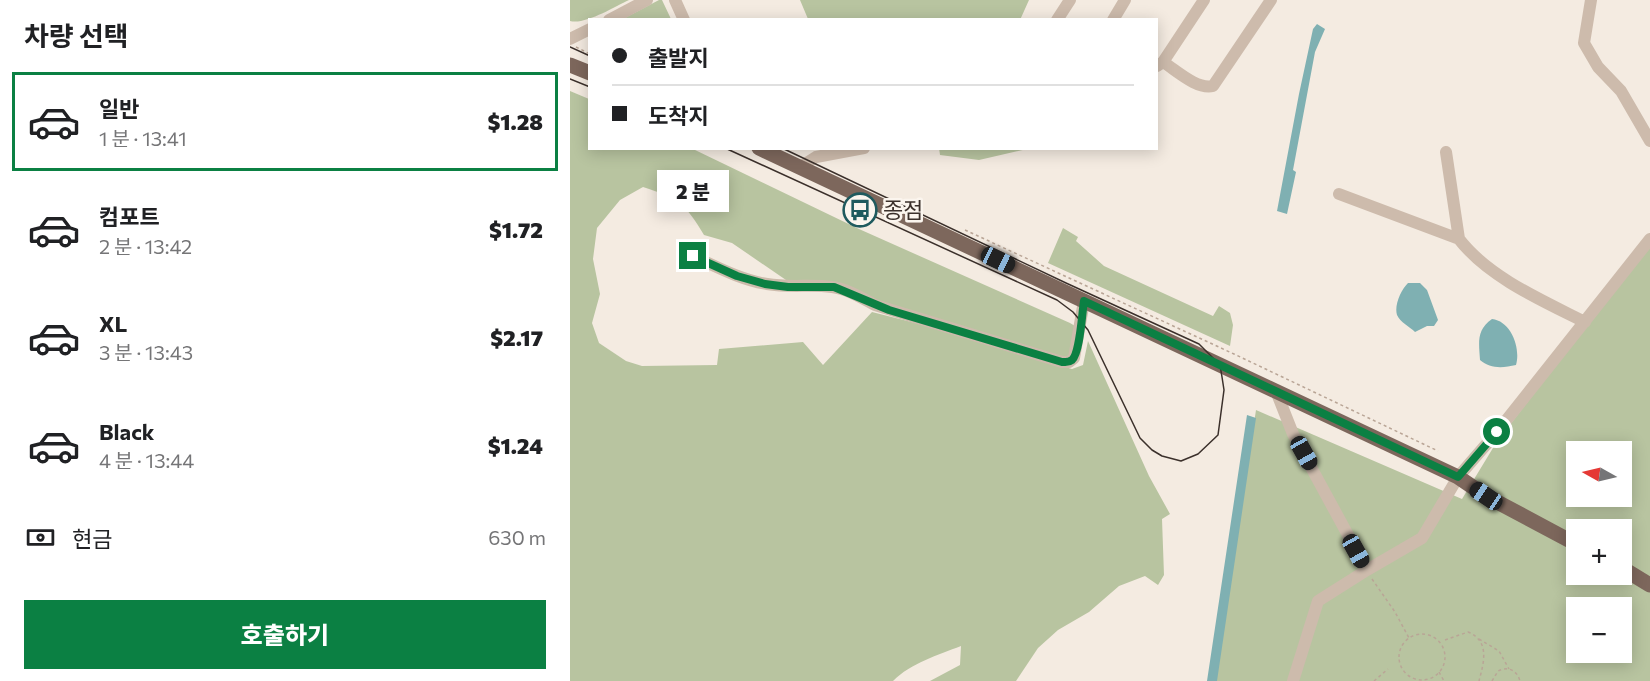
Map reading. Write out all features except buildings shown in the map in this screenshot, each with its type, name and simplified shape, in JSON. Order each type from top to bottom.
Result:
[{"type":"main road","points":[[570,65],[588,72]]},
{"type":"main road","points":[[763,150],[1458,477],[1486,496],[1566,539]]},
{"type":"main road","points":[[1632,574],[1650,585]]},
{"type":"street","points":[[613,18],[647,0]]},
{"type":"street","points":[[675,0],[683,18]]},
{"type":"street","points":[[1058,18],[1070,0]]},
{"type":"street","points":[[1114,18],[1125,0]]},
{"type":"street","points":[[1204,0],[1160,64],[1208,88],[1213,86],[1270,0]]},
{"type":"street","points":[[1591,0],[1584,43],[1598,67],[1621,91],[1650,141]]},
{"type":"street","points":[[570,39],[588,30]]},
{"type":"street","points":[[800,167],[813,153],[845,150]]},
{"type":"street","points":[[1446,152],[1459,239],[1469,252],[1521,290],[1585,322]]},
{"type":"street","points":[[1339,194],[1459,239]]},
{"type":"street","points":[[1293,681],[1318,601],[1422,538],[1458,477],[1497,432],[1650,239]]},
{"type":"street","points":[[693,256],[737,276],[765,284],[788,287],[834,287],[885,308],[1062,362],[1069,362],[1074,358],[1084,301]]},
{"type":"street","points":[[1276,391],[1293,434],[1367,570]]},
{"type":"path","points":[[570,44],[588,53]]},
{"type":"path","points":[[963,229],[1438,451]]},
{"type":"path","points":[[1367,570],[1409,638]]},
{"type":"path","points":[[1444,640],[1468,632],[1499,651],[1509,669]]},
{"type":"path","points":[[1426,635],[1437,640],[1444,656],[1439,672],[1425,680],[1414,679],[1402,668],[1400,652],[1409,638],[1426,635]]},
{"type":"path","points":[[1479,639],[1485,655],[1479,681]]},
{"type":"path","points":[[1374,681],[1388,669]]},
{"type":"path","points":[[1492,681],[1498,671],[1509,669],[1516,672],[1520,681]]},
{"type":"path","points":[[1439,672],[1444,681]]},
{"type":"green space","points":[[570,0],[629,0],[600,15],[576,22],[570,21]]},
{"type":"green space","points":[[662,0],[671,18],[625,18]]},
{"type":"green space","points":[[800,0],[1029,0],[1021,18],[808,18]]},
{"type":"green space","points":[[570,91],[588,99],[588,150],[695,150],[859,229],[1070,323],[1075,326],[1076,334],[1067,361],[878,302],[825,281],[786,280],[732,243],[704,235],[686,209],[672,199],[643,187],[620,200],[597,228],[593,259],[600,294],[592,323],[599,343],[626,361],[642,366],[717,365],[719,349],[803,342],[823,365],[872,312],[939,329],[1072,369],[1083,365],[1088,341],[1149,476],[1170,514],[1162,519],[1164,575],[1158,585],[1145,576],[1119,586],[1089,612],[1058,630],[1038,648],[1016,681],[930,681],[960,665],[961,646],[916,664],[893,681],[570,681]]},
{"type":"green space","points":[[939,150],[1023,150],[979,160],[940,155]]},
{"type":"green space","points":[[1063,228],[1078,237],[1076,241],[1104,266],[1213,316],[1219,306],[1230,313],[1233,325],[1230,346],[1048,263]]},
{"type":"green space","points":[[1650,242],[1650,681],[1215,681],[1256,410],[1462,499],[1496,443]]},
{"type":"water","points":[[1317,24],[1325,29],[1315,52],[1287,214],[1277,211],[1299,94],[1313,29]]},
{"type":"water","points":[[1408,283],[1420,283],[1427,290],[1438,320],[1434,326],[1427,326],[1415,332],[1398,318],[1397,302]]},
{"type":"water","points":[[1492,319],[1504,325],[1513,336],[1517,351],[1516,365],[1497,367],[1480,360],[1481,332]]},
{"type":"water","points":[[1247,415],[1256,418],[1217,681],[1207,681]]},
{"type":"tram line","points":[[570,47],[588,55]]},
{"type":"tram line","points":[[570,79],[588,86]]},
{"type":"tram line","points":[[729,150],[1057,300],[1073,312],[1088,330],[1140,438],[1162,456],[1181,461],[1198,454],[1218,435],[1224,390],[1220,365],[1199,344],[786,150]]},
{"type":"place","name":"종점","points":[[860,210]]},
{"type":"route","points":[[693,256],[737,276],[765,284],[788,287],[834,287],[848,291],[889,310],[1062,362],[1069,362],[1074,358],[1084,301],[1458,477],[1497,432]]}]
